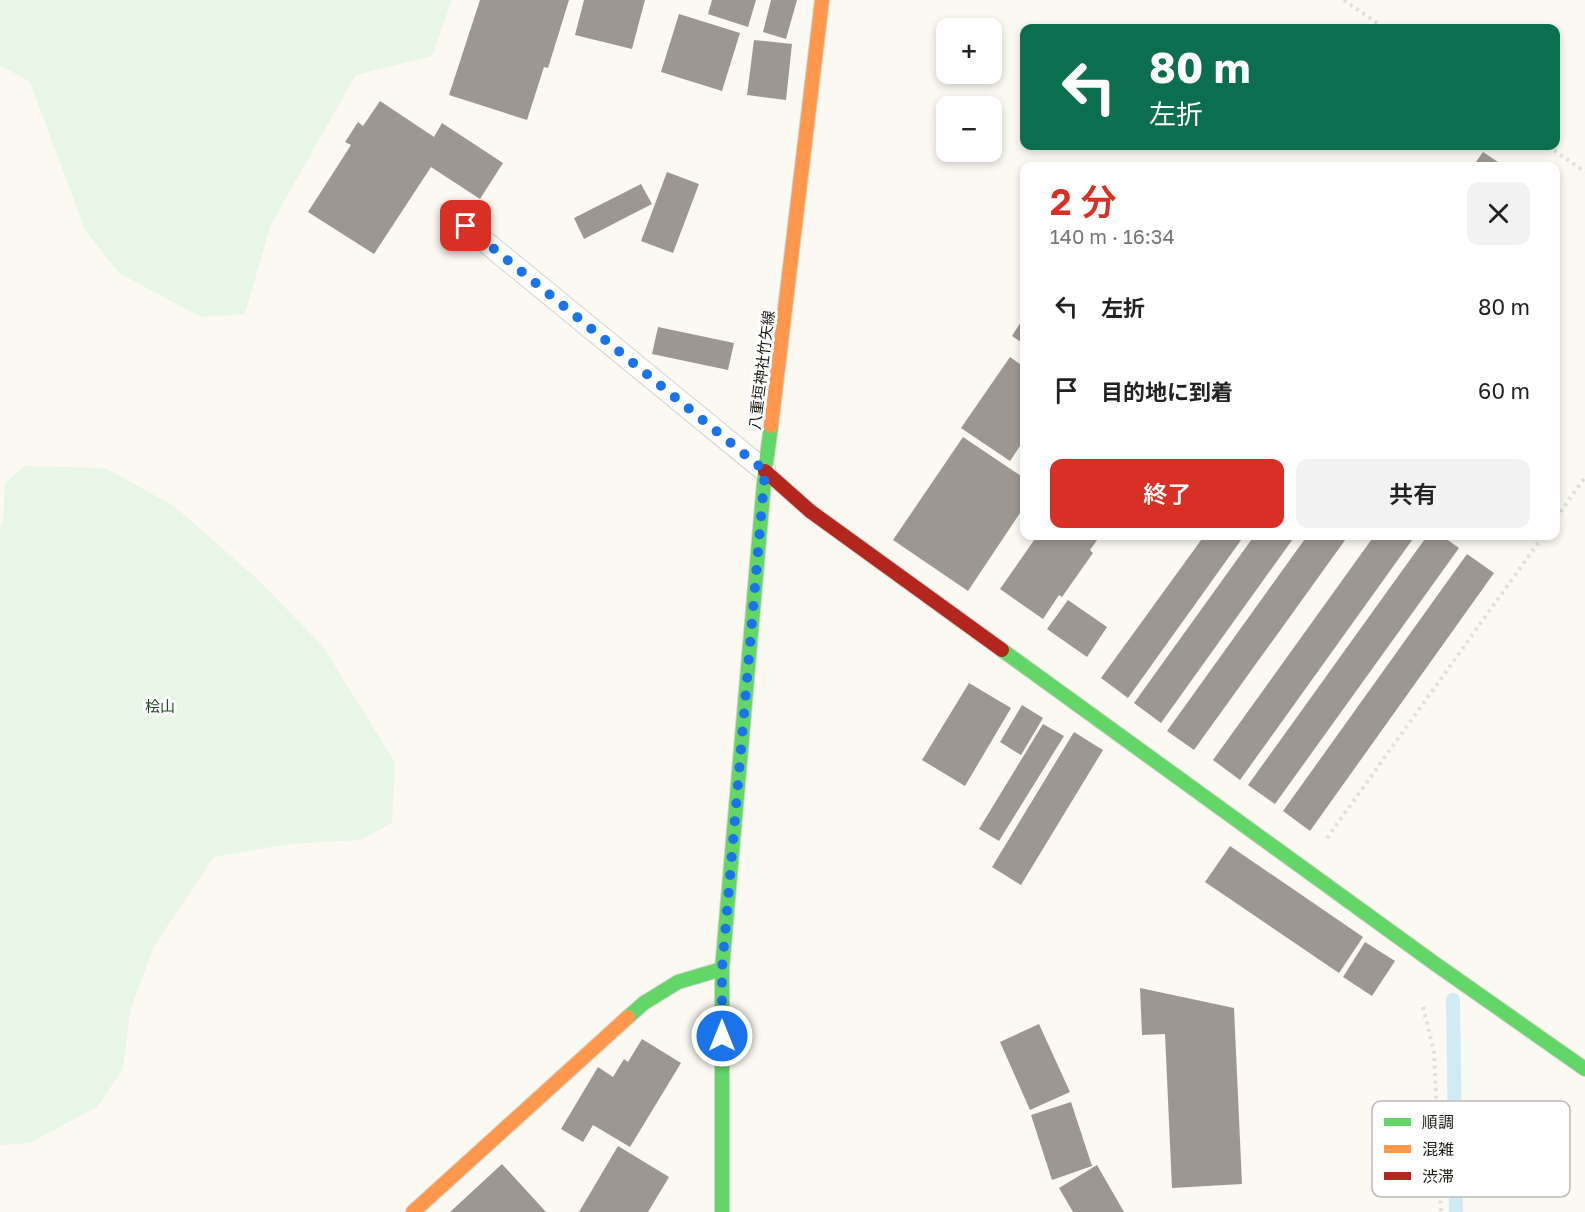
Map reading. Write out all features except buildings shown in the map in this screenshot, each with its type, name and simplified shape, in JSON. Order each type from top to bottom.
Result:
[{"type":"street","name":"八重垣神社竹矢線","points":[[722,1212],[722,969],[765,471],[819,42],[822,0]]},
{"type":"street","points":[[765,471],[810,511],[1434,963],[1585,1069]]},
{"type":"street","points":[[413,1212],[644,1003],[678,981],[722,969]]},
{"type":"lane","points":[[466,226],[765,471]]},
{"type":"path","points":[[1344,0],[1378,24]]},
{"type":"path","points":[[1554,150],[1585,172]]},
{"type":"path","points":[[1560,512],[1585,477]]},
{"type":"path","points":[[1305,869],[1540,540]]},
{"type":"path","points":[[1434,963],[1423,986],[1423,1003],[1434,1052],[1436,1101]]},
{"type":"path","points":[[1440,1197],[1441,1212]]},
{"type":"green space","points":[[0,0],[452,0],[432,56],[356,75],[271,224],[245,314],[201,317],[119,273],[85,230],[30,82],[0,65]]},
{"type":"green space","name":"桧山","points":[[25,466],[105,468],[174,506],[255,577],[322,645],[395,762],[392,823],[360,840],[289,844],[214,857],[154,946],[130,1011],[123,1069],[97,1107],[30,1143],[0,1145],[0,525],[3,523],[5,483]]},
{"type":"waterway","points":[[1453,1000],[1454,1101]]},
{"type":"waterway","points":[[1456,1197],[1456,1212]]},
{"type":"traffic: fast","points":[[722,1212],[722,969],[765,471],[771,426]]},
{"type":"traffic: fast","points":[[1002,650],[1434,963],[1585,1069]]},
{"type":"traffic: fast","points":[[628,1017],[644,1003],[678,982],[722,969]]},
{"type":"traffic: slow","points":[[771,426],[822,0]]},
{"type":"traffic: slow","points":[[413,1212],[628,1017]]},
{"type":"traffic: jam","points":[[765,471],[810,511],[1002,650]]},
{"type":"route","points":[[466,226],[765,471],[722,969],[722,1036]]}]
